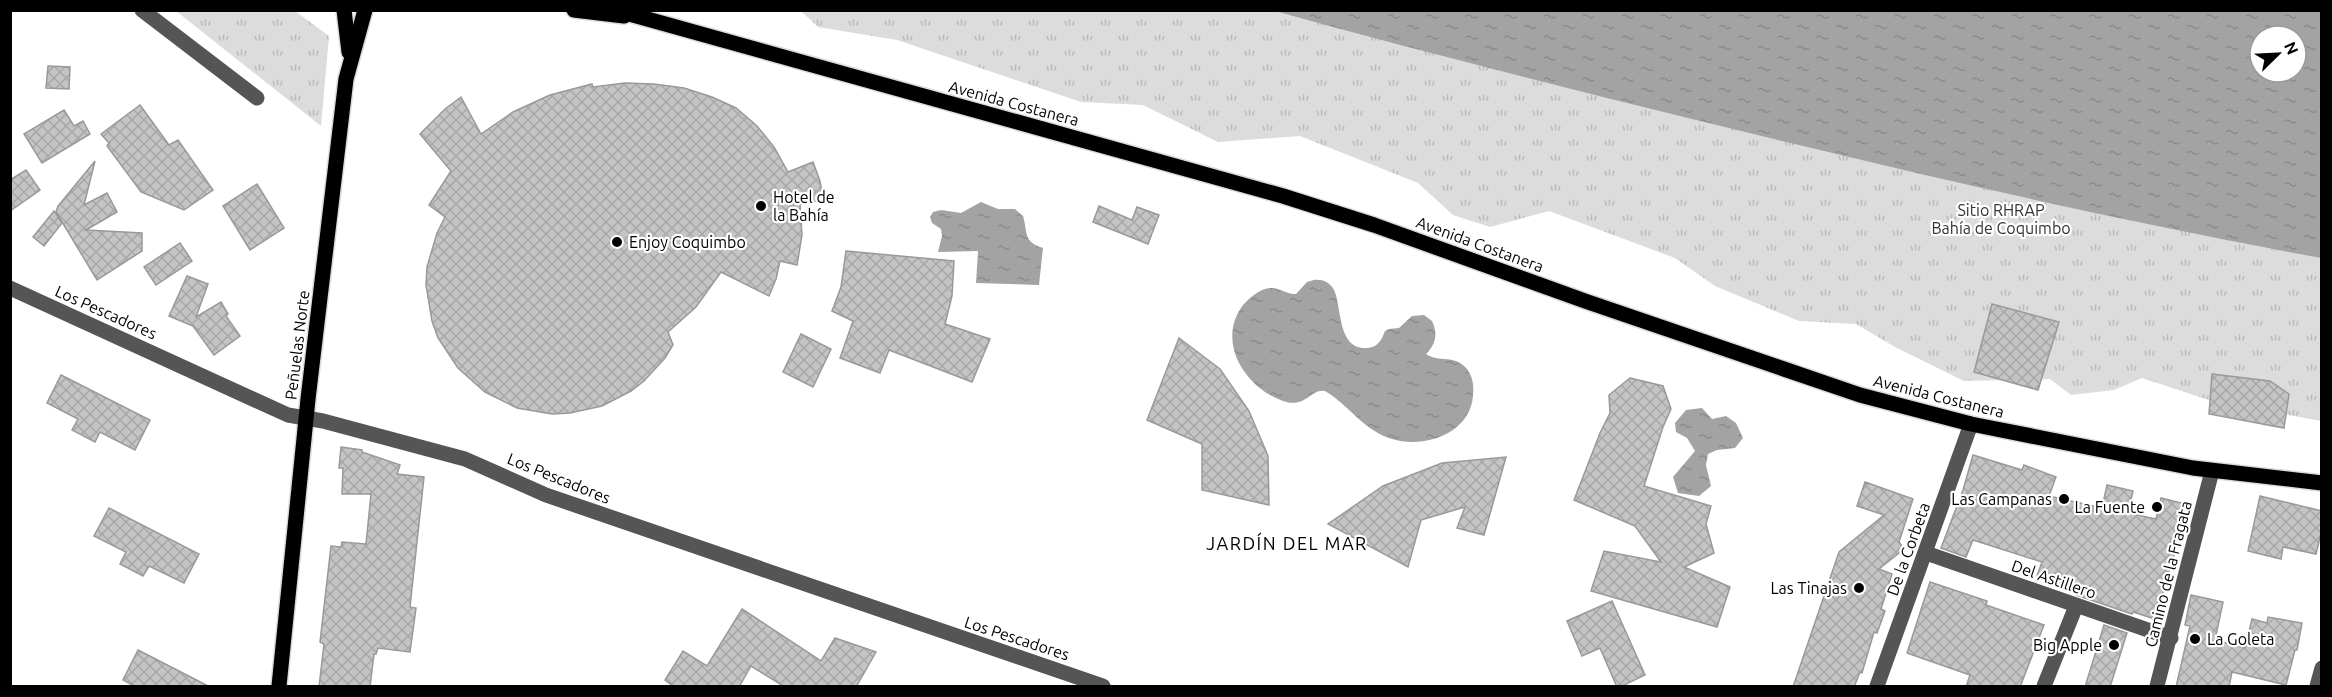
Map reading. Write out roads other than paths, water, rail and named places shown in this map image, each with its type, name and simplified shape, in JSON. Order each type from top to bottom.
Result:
[{"type":"main road","points":[[344,10],[350,46],[346,79]]},
{"type":"main road","name":"Peñuelas Norte","points":[[279,687],[306,417],[346,79],[365,10]]},
{"type":"main road","points":[[356,46],[363,31],[378,10]]},
{"type":"main road","name":"Avenida Costanera","points":[[574,10],[630,16]]},
{"type":"main road","name":"Avenida Costanera","points":[[615,10],[1283,196],[1374,225],[1585,301],[1860,395],[1971,424],[2212,471],[2322,483]]},
{"type":"street","points":[[142,10],[257,98]]},
{"type":"street","name":"Los Pescadores","points":[[10,288],[288,415],[306,417],[465,459],[567,503],[1103,687]]},
{"type":"street","name":"De la Corbeta","points":[[1877,687],[1971,424]]},
{"type":"street","name":"Camino de la Fragata","points":[[2157,687],[2212,471]]},
{"type":"street","name":"Del Astillero","points":[[1926,553],[2171,638]]},
{"type":"street","points":[[2044,687],[2076,606]]},
{"type":"street","points":[[2317,687],[2322,668]]},
{"type":"water","points":[[1275,11],[2321,11],[2321,258],[2162,227],[1925,175],[1429,53]]},
{"type":"water","points":[[981,202],[998,209],[1015,209],[1023,216],[1029,240],[1043,248],[1039,285],[976,283],[978,251],[938,252],[942,236],[941,229],[932,223],[930,217],[933,212],[941,210],[961,213]]},
{"type":"water","points":[[1314,280],[1326,282],[1334,290],[1345,334],[1356,346],[1369,348],[1376,345],[1385,331],[1399,328],[1412,316],[1424,315],[1432,321],[1435,339],[1426,354],[1462,364],[1472,378],[1473,395],[1464,420],[1455,429],[1431,440],[1404,442],[1373,430],[1325,391],[1316,392],[1303,401],[1291,403],[1269,394],[1256,385],[1238,361],[1232,333],[1235,319],[1243,305],[1262,290],[1274,288],[1296,294],[1307,282]]},
{"type":"water","points":[[1702,408],[1712,419],[1726,416],[1736,423],[1743,438],[1735,448],[1717,450],[1708,454],[1706,465],[1711,486],[1699,496],[1678,493],[1673,477],[1695,451],[1687,438],[1676,432],[1675,423],[1686,410]]},
{"type":"place","name":"Hotel de la Bahía","points":[[761,206]]},
{"type":"place","name":"Enjoy Coquimbo","points":[[617,242]]},
{"type":"place","name":"Las Campanas","points":[[2064,499]]},
{"type":"place","name":"La Fuente","points":[[2157,507]]},
{"type":"place","name":"Las Tinajas","points":[[1859,588]]},
{"type":"place","name":"La Goleta","points":[[2195,639]]},
{"type":"place","name":"Big Apple","points":[[2114,645]]},
{"type":"district","name":"JARDÍN DEL MAR","points":[[1287,544]]},
{"type":"park label","name":"Sitio RHRAP Bahía de Coquimbo","points":[[2001,219]]}]
